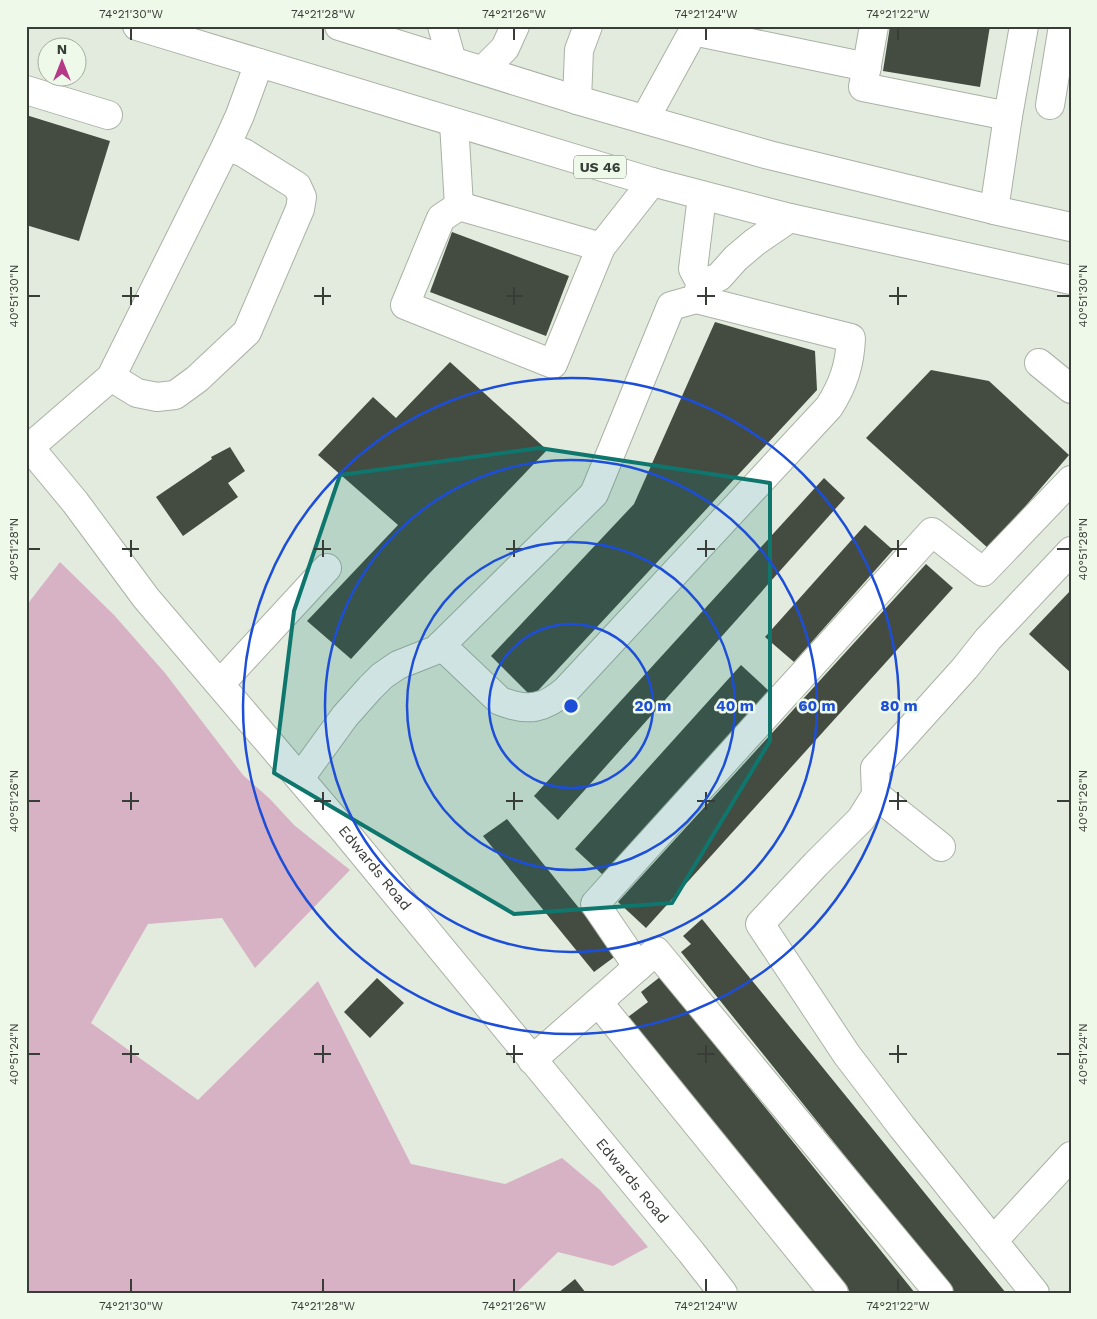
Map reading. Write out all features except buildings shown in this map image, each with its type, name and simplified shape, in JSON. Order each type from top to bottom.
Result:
[{"type":"main road","name":"US 46","points":[[137,26],[454,123],[702,196],[790,218],[1071,280]]},
{"type":"main road","points":[[442,26],[452,61]]},
{"type":"main road","points":[[483,70],[506,48],[515,26]]},
{"type":"main road","points":[[577,100],[579,50],[588,26]]},
{"type":"main road","points":[[874,26],[863,87],[1010,108],[1060,107],[1063,26]]},
{"type":"main road","points":[[994,210],[1024,26]]},
{"type":"main road","points":[[352,28],[577,100],[769,155],[1071,227]]},
{"type":"main road","points":[[645,119],[694,29],[867,67]]},
{"type":"main road","points":[[28,445],[112,378],[226,146],[240,115],[259,63]]},
{"type":"main road","points":[[26,90],[108,115]]},
{"type":"main road","points":[[454,123],[459,206]]},
{"type":"main road","points":[[112,378],[137,393],[157,398],[175,395],[197,379],[247,332],[300,209],[302,197],[297,186],[244,153],[226,146]]},
{"type":"main road","points":[[601,247],[459,206],[441,218],[405,305],[554,364],[601,247],[652,182]]},
{"type":"main road","points":[[699,292],[693,269],[702,196]]},
{"type":"main road","points":[[300,778],[345,716],[382,676],[398,665],[436,650],[594,494],[671,306],[699,292],[755,242],[790,218]]},
{"type":"main road","points":[[441,645],[500,701],[512,706],[530,707],[548,704],[558,698],[829,408],[844,379],[850,356],[851,338],[699,292]]},
{"type":"main road","points":[[1039,363],[1071,389]]},
{"type":"main road","name":"Edwards Road","points":[[28,445],[75,502],[146,598],[300,778],[723,1293]]},
{"type":"main road","points":[[638,967],[595,904],[932,532],[983,572],[1071,480]]},
{"type":"main road","points":[[1034,1293],[847,1055],[760,924],[861,819],[876,794],[875,768],[965,668],[988,639],[1071,550]]},
{"type":"main road","points":[[220,684],[327,568]]},
{"type":"main road","points":[[876,794],[940,847]]},
{"type":"main road","points":[[532,1060],[656,951],[939,1293]]},
{"type":"main road","points":[[598,1002],[834,1293]]},
{"type":"main road","points":[[993,1241],[1071,1156]]},
{"type":"highlighted area","points":[[539,448],[770,483],[770,741],[672,903],[514,914],[274,773],[294,611],[340,475]]},
{"type":"shaded area","points":[[60,562],[114,615],[165,673],[243,775],[270,799],[294,825],[350,870],[255,968],[222,918],[148,924],[91,1023],[198,1100],[318,981],[411,1164],[505,1184],[562,1158],[600,1190],[648,1247],[613,1266],[558,1252],[516,1293],[26,1293],[26,606]]}]
